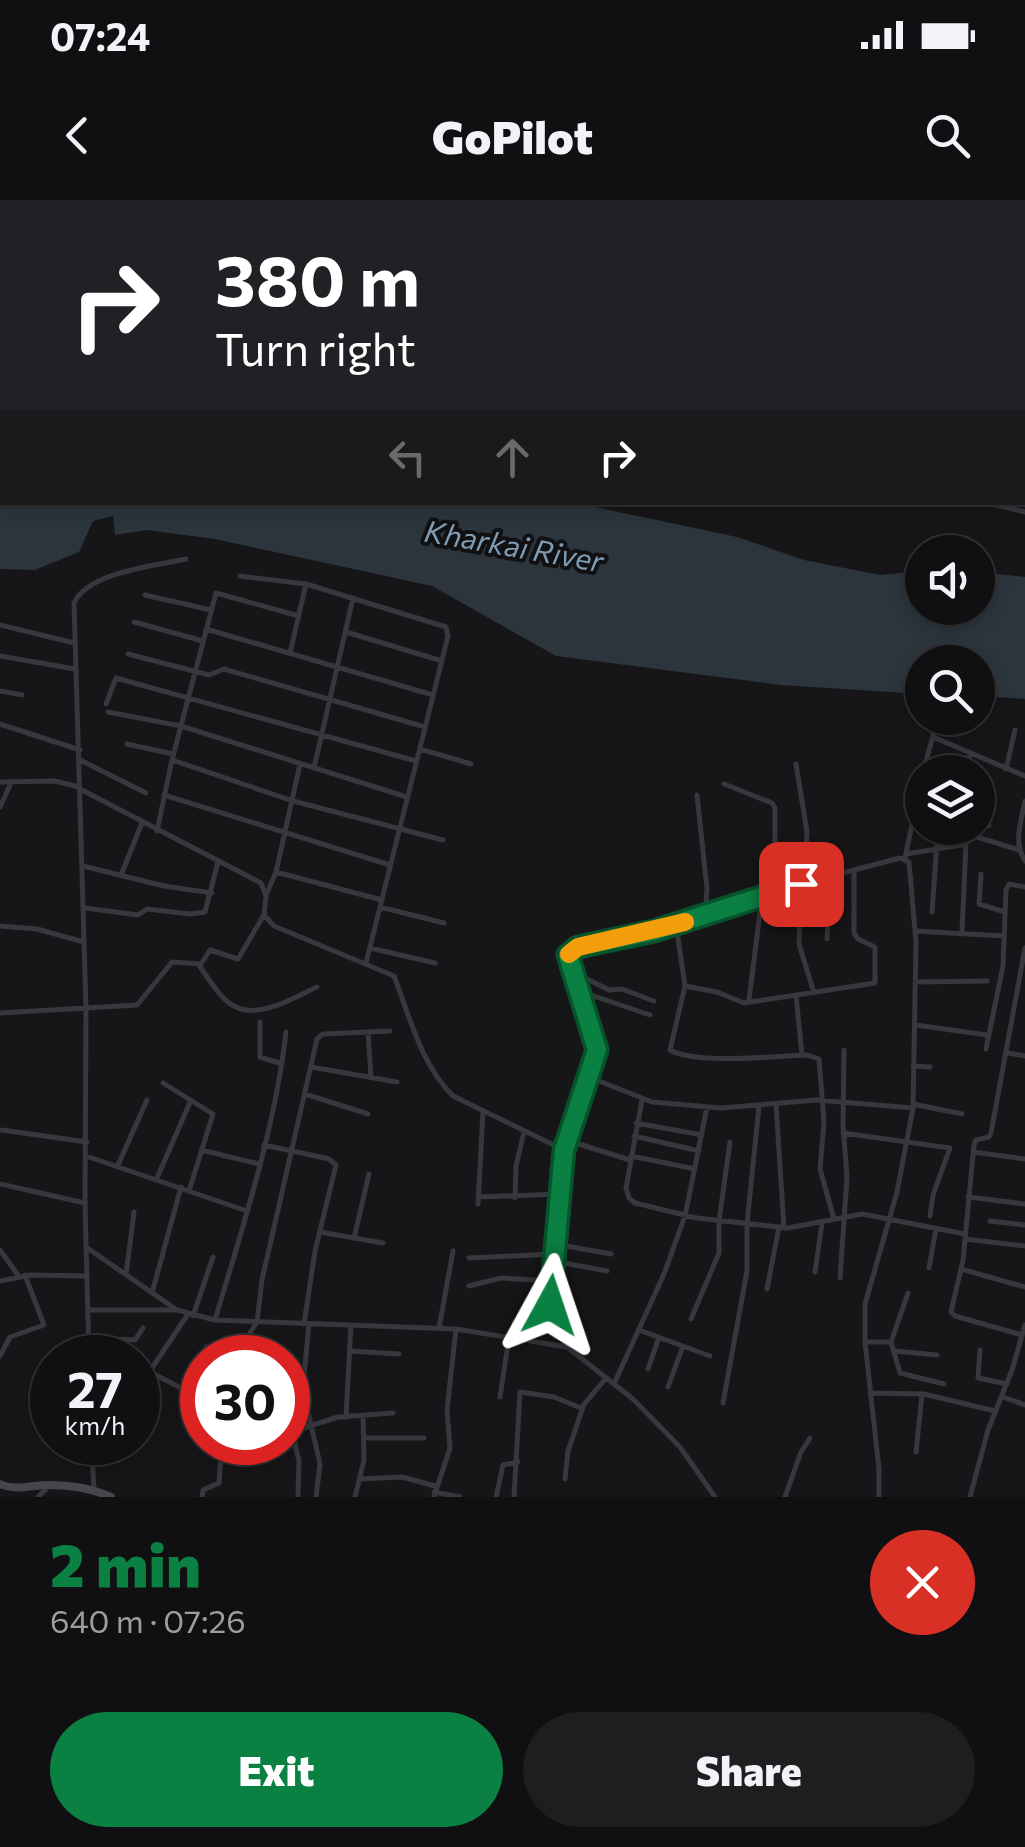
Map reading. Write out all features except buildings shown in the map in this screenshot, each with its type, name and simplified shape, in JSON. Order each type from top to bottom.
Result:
[{"type":"street","points":[[996,505],[1025,512]]},
{"type":"street","points":[[88,1335],[86,1008],[74,603],[84,589],[115,575],[186,560]]},
{"type":"street","points":[[240,576],[306,584],[446,627],[448,636],[366,964]]},
{"type":"street","points":[[290,653],[306,584]]},
{"type":"street","points":[[157,831],[172,757],[216,593],[299,616]]},
{"type":"street","points":[[145,594],[211,610]]},
{"type":"street","points":[[314,768],[353,598]]},
{"type":"street","points":[[134,622],[203,641]]},
{"type":"street","points":[[0,625],[74,643]]},
{"type":"street","points":[[206,630],[433,695]]},
{"type":"street","points":[[346,632],[442,660]]},
{"type":"street","points":[[128,654],[209,675],[224,669],[425,728]]},
{"type":"street","points":[[0,656],[75,668]]},
{"type":"street","points":[[106,704],[116,678],[416,761]]},
{"type":"street","points":[[0,691],[22,695]]},
{"type":"street","points":[[108,712],[181,726],[408,797]]},
{"type":"street","points":[[0,724],[80,750]]},
{"type":"street","points":[[1006,769],[1015,730]]},
{"type":"street","points":[[928,755],[933,737],[1025,776]]},
{"type":"street","points":[[127,744],[292,801],[443,840]]},
{"type":"street","points":[[420,749],[471,764]]},
{"type":"street","points":[[80,760],[146,793]]},
{"type":"street","points":[[198,964],[210,950],[238,958],[264,914],[300,764]]},
{"type":"street","points":[[796,764],[807,832],[799,944],[814,993]]},
{"type":"street","points":[[0,782],[54,781],[93,793],[157,831],[261,883],[266,896]]},
{"type":"street","points":[[0,807],[11,782]]},
{"type":"street","points":[[724,784],[776,808],[775,892]]},
{"type":"street","points":[[697,794],[706,916]]},
{"type":"street","points":[[164,795],[390,866]]},
{"type":"street","points":[[1025,801],[1018,838],[1025,860]]},
{"type":"street","points":[[121,875],[142,822]]},
{"type":"street","points":[[995,844],[1019,850]]},
{"type":"street","points":[[879,1497],[865,1342],[867,1289],[890,1219],[913,1106],[916,930],[906,856],[908,845]]},
{"type":"street","points":[[932,912],[936,845]]},
{"type":"street","points":[[715,1497],[680,1447],[614,1384],[566,1347],[550,1313],[564,1150],[597,1050],[568,955],[572,950],[706,916],[830,876],[961,845]]},
{"type":"street","points":[[962,932],[966,845]]},
{"type":"street","points":[[84,908],[138,915],[147,909],[201,914],[208,910],[218,862]]},
{"type":"street","points":[[82,866],[164,886],[212,892]]},
{"type":"street","points":[[686,986],[744,1003],[875,983],[875,947],[858,940],[854,933],[854,870]]},
{"type":"street","points":[[276,872],[444,923]]},
{"type":"street","points":[[981,874],[979,904],[1005,912]]},
{"type":"street","points":[[827,939],[830,876]]},
{"type":"street","points":[[986,1049],[1001,976],[1007,886],[1025,888]]},
{"type":"street","points":[[749,1000],[762,896]]},
{"type":"street","points":[[264,914],[274,926],[394,976],[440,1084],[483,1112],[564,1150]]},
{"type":"street","points":[[676,924],[686,986],[669,1042],[674,1053],[723,1058],[802,1055],[819,1059],[824,1131],[820,1169],[834,1220]]},
{"type":"street","points":[[0,926],[37,928],[84,942]]},
{"type":"street","points":[[916,930],[1004,936]]},
{"type":"street","points":[[370,948],[435,963]]},
{"type":"street","points":[[1022,1334],[952,1314],[961,1269],[973,1152],[976,1140],[990,1137],[1023,976],[1025,948]]},
{"type":"street","points":[[0,1012],[137,1005],[168,964],[176,962],[198,964],[230,1003],[242,1009],[281,1004],[317,988]]},
{"type":"street","points":[[573,972],[609,990],[622,989],[654,1001]]},
{"type":"street","points":[[916,982],[987,981]]},
{"type":"street","points":[[579,991],[650,1015]]},
{"type":"street","points":[[796,996],[802,1055]]},
{"type":"street","points":[[260,1022],[260,1057],[282,1064]]},
{"type":"street","points":[[916,1025],[988,1036]]},
{"type":"street","points":[[249,1335],[257,1322],[262,1280],[319,1035],[390,1031]]},
{"type":"street","points":[[216,1320],[264,1144],[286,1032]]},
{"type":"street","points":[[368,1032],[372,1077]]},
{"type":"street","points":[[840,1278],[848,1163],[842,1101],[844,1050]]},
{"type":"street","points":[[1007,1053],[1025,1056]]},
{"type":"street","points":[[913,1066],[930,1067]]},
{"type":"street","points":[[311,1067],[398,1082]]},
{"type":"street","points":[[589,1077],[642,1100],[707,1107],[822,1100],[913,1106],[962,1114]]},
{"type":"street","points":[[163,1083],[213,1114],[189,1191]]},
{"type":"street","points":[[305,1094],[368,1114]]},
{"type":"street","points":[[118,1165],[147,1100]]},
{"type":"street","points":[[157,1178],[190,1100]]},
{"type":"street","points":[[642,1100],[626,1188],[632,1201],[685,1216],[782,1228],[862,1214],[1025,1246]]},
{"type":"street","points":[[767,1289],[782,1228],[776,1104]]},
{"type":"street","points":[[723,1403],[747,1271],[747,1224],[759,1106]]},
{"type":"street","points":[[614,1384],[685,1216],[707,1107]]},
{"type":"street","points":[[483,1112],[478,1201],[560,1194]]},
{"type":"street","points":[[636,1123],[702,1136]]},
{"type":"street","points":[[2,1130],[86,1142]]},
{"type":"street","points":[[514,1198],[524,1132]]},
{"type":"street","points":[[844,1133],[950,1148],[930,1216]]},
{"type":"street","points":[[634,1136],[698,1150]]},
{"type":"street","points":[[566,1140],[630,1158],[695,1169]]},
{"type":"street","points":[[691,1319],[717,1260],[730,1142]]},
{"type":"street","points":[[264,1144],[328,1159],[336,1165],[320,1232],[307,1335]]},
{"type":"street","points":[[200,1150],[259,1164]]},
{"type":"street","points":[[973,1152],[1025,1159]]},
{"type":"street","points":[[86,1156],[247,1211]]},
{"type":"street","points":[[354,1238],[369,1174]]},
{"type":"street","points":[[0,1184],[85,1203]]},
{"type":"street","points":[[152,1293],[181,1187]]},
{"type":"street","points":[[968,1197],[1025,1204]]},
{"type":"street","points":[[126,1275],[134,1212]]},
{"type":"street","points":[[990,1221],[1025,1226]]},
{"type":"street","points":[[815,1272],[822,1223]]},
{"type":"street","points":[[928,1268],[936,1229]]},
{"type":"street","points":[[320,1232],[383,1243]]},
{"type":"street","points":[[555,1244],[611,1254]]},
{"type":"street","points":[[86,1248],[191,1315],[216,1320],[456,1329],[566,1347]]},
{"type":"street","points":[[0,1250],[21,1275],[44,1325],[10,1337],[0,1356]]},
{"type":"street","points":[[439,1328],[454,1251]]},
{"type":"street","points":[[160,1358],[191,1315],[213,1256]]},
{"type":"street","points":[[469,1258],[554,1258],[607,1272]]},
{"type":"street","points":[[961,1269],[1025,1286]]},
{"type":"street","points":[[0,1281],[21,1275],[87,1276]]},
{"type":"street","points":[[469,1286],[501,1278],[552,1281]]},
{"type":"street","points":[[908,1293],[892,1342],[900,1373],[944,1384]]},
{"type":"street","points":[[88,1310],[178,1310]]},
{"type":"street","points":[[970,1497],[1025,1324]]},
{"type":"street","points":[[346,1418],[351,1326]]},
{"type":"street","points":[[138,1335],[142,1328]]},
{"type":"street","points":[[434,1492],[450,1448],[447,1410],[456,1329]]},
{"type":"street","points":[[639,1330],[710,1356]]},
{"type":"street","points":[[500,1397],[509,1337]]},
{"type":"street","points":[[648,1369],[659,1337]]},
{"type":"street","points":[[865,1342],[892,1342]]},
{"type":"street","points":[[668,1387],[683,1346]]},
{"type":"street","points":[[980,1350],[978,1378],[1007,1384]]},
{"type":"street","points":[[350,1351],[399,1354]]},
{"type":"street","points":[[894,1351],[937,1354]]},
{"type":"street","points":[[565,1479],[565,1464],[583,1407],[606,1378]]},
{"type":"street","points":[[514,1497],[520,1392],[554,1396],[583,1407]]},
{"type":"street","points":[[870,1393],[922,1394],[995,1412]]},
{"type":"street","points":[[916,1452],[922,1394]]},
{"type":"street","points":[[1003,1397],[1025,1405]]},
{"type":"street","points":[[311,1426],[393,1412]]},
{"type":"street","points":[[355,1497],[360,1479],[363,1416]]},
{"type":"street","points":[[310,1418],[320,1464],[316,1497]]},
{"type":"street","points":[[364,1438],[424,1438]]},
{"type":"street","points":[[785,1497],[810,1438]]},
{"type":"street","points":[[496,1497],[503,1465],[518,1462]]},
{"type":"street","points":[[92,1465],[93,1493]]},
{"type":"street","points":[[202,1497],[202,1490],[219,1483],[220,1465]]},
{"type":"street","points":[[298,1495],[299,1465]]},
{"type":"street","points":[[360,1479],[402,1477],[434,1492],[460,1497]]},
{"type":"street","points":[[0,1484],[14,1488],[50,1485],[111,1497]]},
{"type":"street","points":[[38,1497],[50,1485]]},
{"type":"water","name":"Kharkai River","points":[[0,505],[585,505],[737,537],[804,560],[880,575],[905,573],[905,625],[995,625],[995,574],[1025,577],[1025,699],[995,697],[995,645],[905,645],[905,693],[781,685],[556,656],[432,586],[215,539],[146,530],[115,535],[113,516],[93,521],[79,552],[35,570],[0,569]]},
{"type":"slow traffic","points":[[569,954],[578,947],[685,922]]},
{"type":"route","points":[[550,1305],[564,1150],[597,1050],[568,955],[578,947],[654,931],[801,884]]}]
